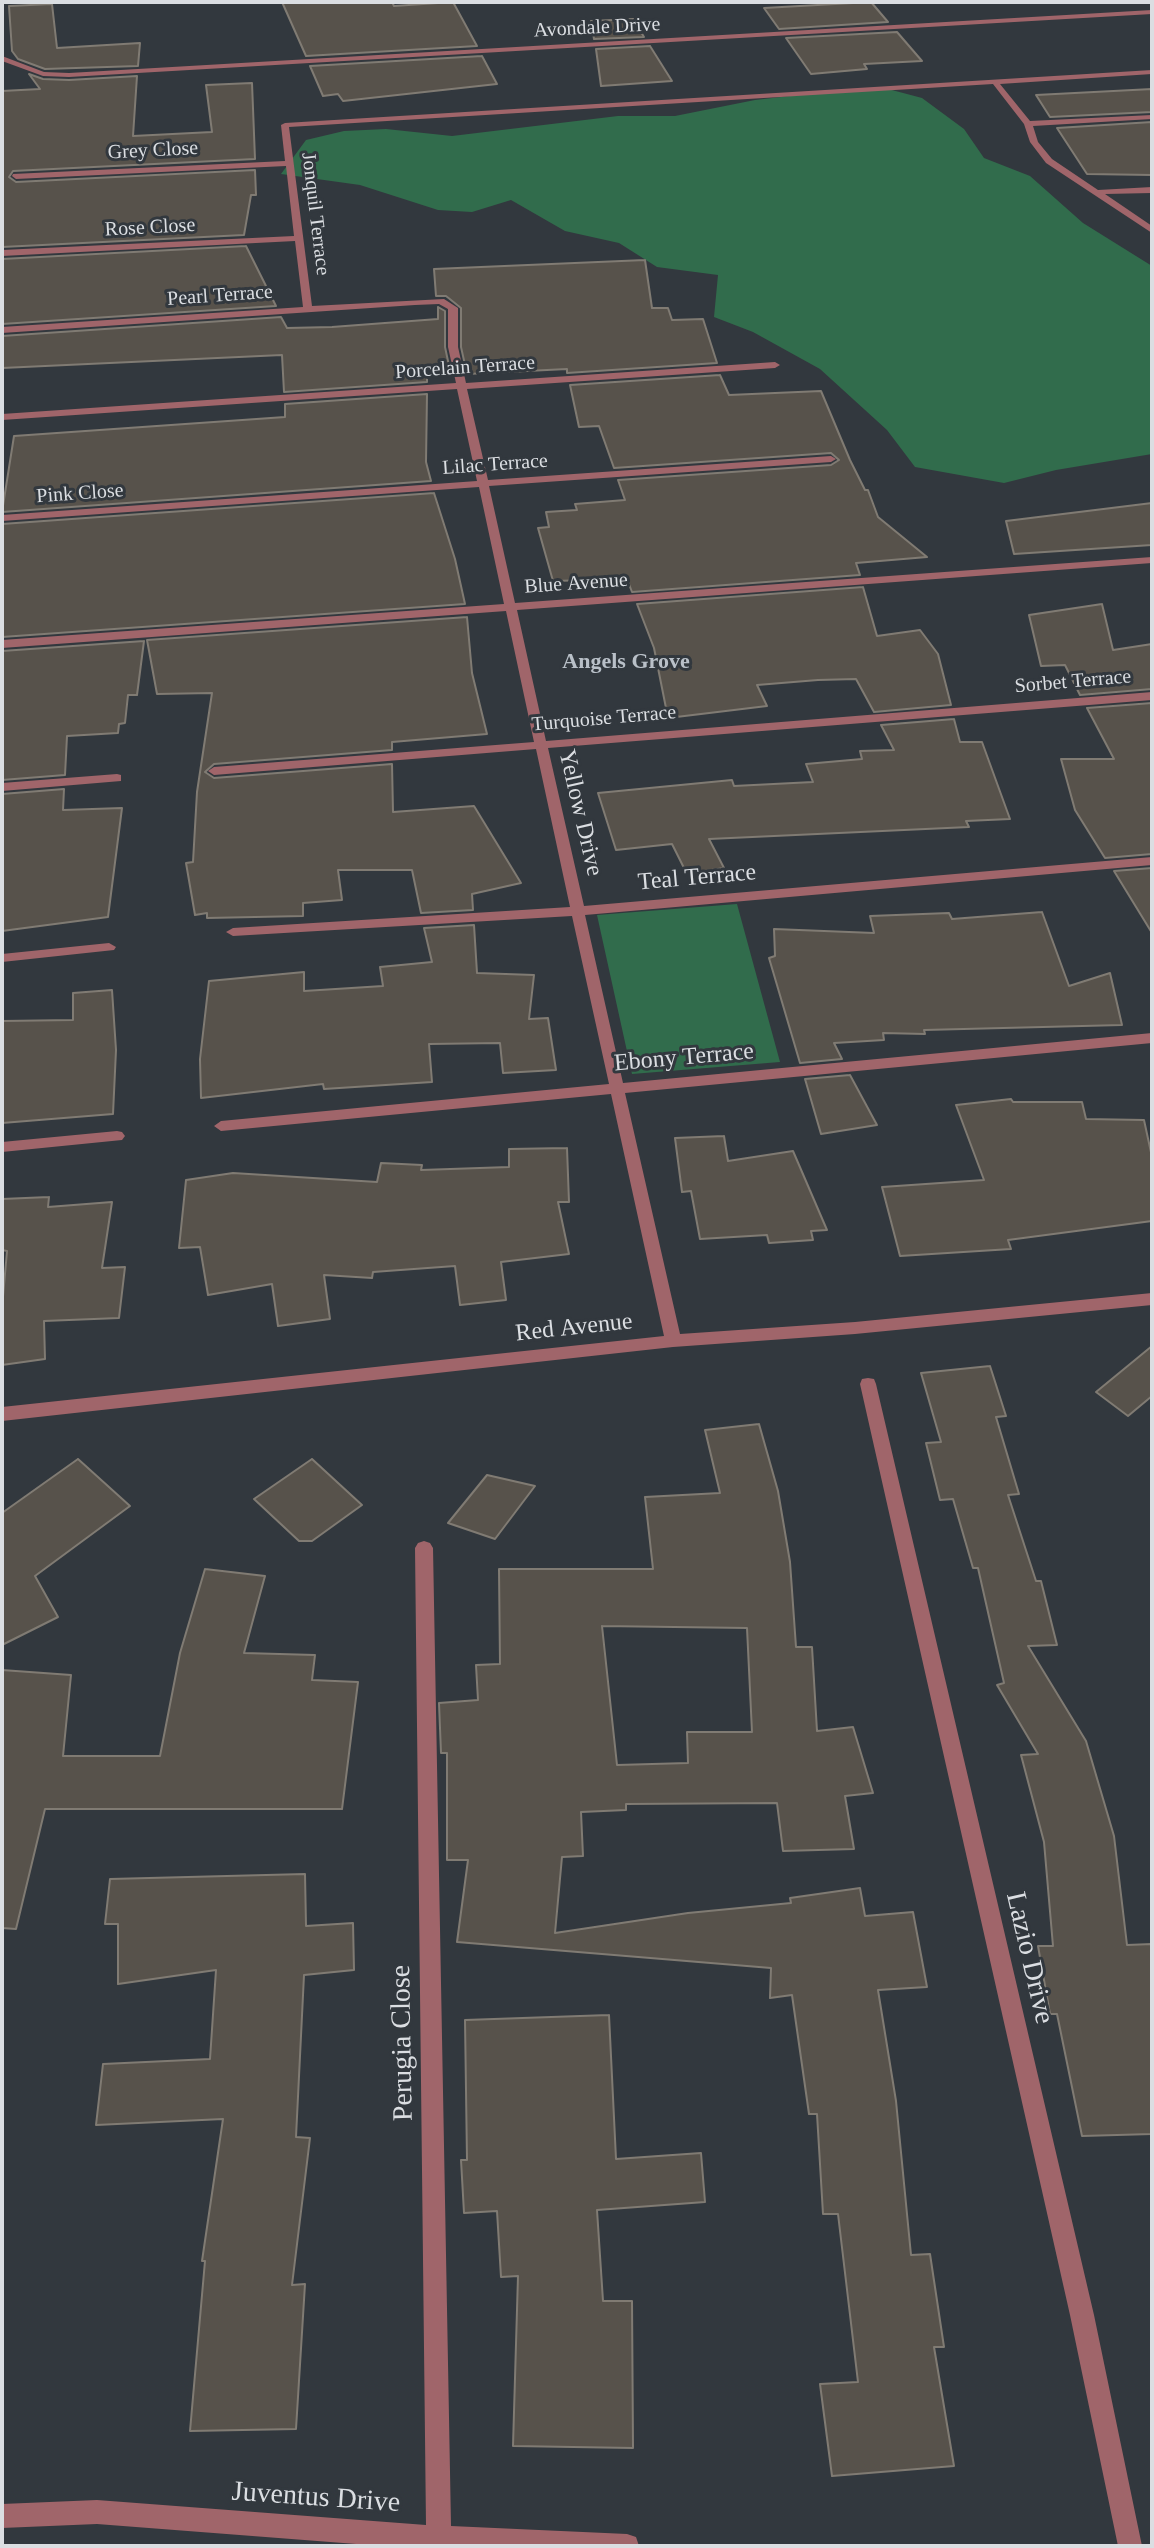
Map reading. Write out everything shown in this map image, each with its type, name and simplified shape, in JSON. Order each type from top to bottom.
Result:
[{"type":"street","name":"Avondale Drive","points":[[2,58],[43,74],[1152,12]]},
{"type":"street","points":[[995,82],[1152,72]]},
{"type":"street","points":[[995,82],[1028,124],[1034,142],[1049,161],[1067,176],[1100,192],[1152,230]]},
{"type":"street","name":"Jonquil Terrace","points":[[308,308],[285,125],[995,82]]},
{"type":"street","points":[[1028,124],[1152,117]]},
{"type":"street","name":"Grey Close","points":[[16,176],[290,163]]},
{"type":"street","points":[[1100,192],[1152,190]]},
{"type":"street","name":"Rose Close","points":[[2,253],[300,238]]},
{"type":"street","name":"Pearl Terrace","points":[[2,330],[441,301]]},
{"type":"street","name":"Yellow Drive","points":[[441,301],[453,308],[453,347],[673,1341]]},
{"type":"street","name":"Porcelain Terrace","points":[[2,417],[775,365]]},
{"type":"street","name":"Lilac Terrace","points":[[161,506],[831,459]]},
{"type":"street","name":"Pink Close","points":[[2,518],[161,506]]},
{"type":"street","name":"Blue Avenue","points":[[2,644],[1152,560]]},
{"type":"street","name":"Sorbet Terrace","points":[[998,708],[1152,696]]},
{"type":"street","name":"Turquoise Terrace","points":[[214,771],[998,708]]},
{"type":"street","points":[[2,787],[117,778]]},
{"type":"street","name":"Teal Terrace","points":[[233,932],[579,911],[1152,861]]},
{"type":"street","points":[[2,958],[109,947]]},
{"type":"street","name":"Ebony Terrace","points":[[221,1126],[1152,1038]]},
{"type":"street","points":[[2,1147],[117,1136]]},
{"type":"street","name":"Red Avenue","points":[[2,1414],[673,1341],[855,1328],[1152,1299]]},
{"type":"street","name":"Lazio Drive","points":[[868,1384],[1082,2315],[1130,2546]]},
{"type":"street","name":"Perugia Close","points":[[424,1548],[439,2542]]},
{"type":"street","name":"Juventus Drive","points":[[2,2516],[97,2512],[439,2542],[627,2546]]},
{"type":"green space","points":[[888,89],[922,98],[964,129],[984,158],[1030,176],[1083,223],[1152,266],[1152,454],[1056,470],[1004,483],[915,467],[887,430],[820,369],[753,332],[714,317],[718,275],[657,267],[619,243],[565,231],[511,200],[472,212],[438,210],[360,185],[281,174],[306,140],[344,131],[386,129],[452,136],[618,116],[675,116],[755,100]]},
{"type":"green space","points":[[737,904],[780,1062],[632,1074],[597,915]]},
{"type":"building","points":[[282,2],[392,2],[394,6],[453,2],[477,46],[306,56]]},
{"type":"building","points":[[871,2],[888,22],[779,29],[764,8]]},
{"type":"building","points":[[52,4],[57,48],[140,43],[138,66],[45,69],[18,59],[12,51],[9,6]]},
{"type":"building","points":[[633,19],[644,37],[594,39],[591,21]]},
{"type":"building","points":[[897,32],[922,61],[864,64],[867,69],[811,74],[786,38]]},
{"type":"building","points":[[650,46],[672,81],[601,86],[596,49]]},
{"type":"building","points":[[482,56],[497,84],[343,101],[338,94],[323,96],[310,66]]},
{"type":"building","points":[[29,74],[43,79],[69,80],[137,76],[133,136],[212,132],[206,85],[252,83],[255,159],[13,171],[9,177],[16,182],[255,170],[256,195],[251,195],[244,235],[2,247],[2,91],[40,89]]},
{"type":"building","points":[[1152,89],[1152,112],[1050,117],[1036,95]]},
{"type":"building","points":[[1152,122],[1152,175],[1087,174],[1057,128]]},
{"type":"building","points":[[246,246],[276,306],[2,324],[2,259]]},
{"type":"building","points":[[645,260],[652,308],[668,308],[672,320],[703,319],[717,363],[567,373],[567,369],[467,374],[461,347],[461,308],[446,296],[436,296],[434,269]]},
{"type":"building","points":[[438,307],[445,311],[445,347],[451,375],[427,376],[427,382],[284,392],[282,355],[2,368],[2,336],[281,317],[287,328],[332,327],[438,319]]},
{"type":"building","points":[[720,375],[729,395],[821,391],[878,517],[927,557],[856,563],[860,575],[632,592],[627,579],[553,581],[538,528],[549,527],[546,512],[577,510],[575,504],[625,500],[618,480],[831,465],[839,460],[831,453],[614,468],[599,426],[579,427],[570,385]]},
{"type":"building","points":[[427,394],[426,462],[431,481],[2,512],[14,436],[285,417],[285,404]]},
{"type":"building","points":[[434,493],[455,559],[465,604],[2,637],[2,524]]},
{"type":"building","points":[[1152,503],[1152,545],[1014,554],[1006,521]]},
{"type":"building","points":[[863,587],[877,636],[920,630],[938,654],[951,705],[874,712],[856,679],[818,680],[757,685],[767,706],[668,718],[654,648],[637,604]]},
{"type":"building","points":[[1102,604],[1113,650],[1152,644],[1152,689],[1080,695],[1065,665],[1041,666],[1029,615]]},
{"type":"building","points":[[467,617],[472,673],[487,734],[392,742],[392,750],[214,764],[205,772],[214,778],[392,764],[393,812],[474,806],[521,883],[472,894],[473,910],[421,913],[412,870],[338,870],[342,900],[303,903],[303,916],[207,918],[207,913],[195,915],[186,863],[193,862],[197,792],[212,693],[157,694],[147,640]]},
{"type":"building","points":[[144,641],[137,695],[128,695],[125,723],[119,724],[118,733],[67,736],[65,775],[2,780],[2,651]]},
{"type":"building","points":[[1152,703],[1152,854],[1105,858],[1075,810],[1061,759],[1114,759],[1087,708]]},
{"type":"building","points":[[954,719],[960,742],[982,742],[1010,819],[966,821],[969,827],[709,839],[724,868],[687,874],[672,844],[616,850],[598,793],[732,780],[734,786],[813,782],[806,764],[862,759],[860,751],[894,750],[881,725]]},
{"type":"building","points":[[64,789],[63,810],[122,808],[108,917],[2,931],[2,794]]},
{"type":"building","points":[[1152,868],[1152,933],[1114,871]]},
{"type":"building","points":[[1042,912],[1069,986],[1110,973],[1122,1025],[924,1030],[925,1034],[883,1033],[884,1040],[834,1043],[842,1059],[800,1063],[769,958],[775,956],[774,929],[874,933],[870,916],[949,913],[952,919]]},
{"type":"building","points":[[474,925],[477,973],[534,975],[529,1019],[548,1018],[556,1070],[503,1073],[500,1043],[429,1044],[432,1082],[324,1089],[323,1084],[201,1098],[200,1059],[209,981],[304,972],[304,991],[383,986],[380,967],[432,962],[424,928]]},
{"type":"building","points":[[112,990],[116,1050],[113,1114],[2,1123],[2,1021],[73,1020],[73,993]]},
{"type":"building","points":[[850,1075],[877,1125],[821,1134],[805,1079]]},
{"type":"building","points":[[1011,1099],[1013,1102],[1082,1102],[1086,1119],[1144,1120],[1152,1157],[1152,1221],[1008,1240],[1011,1249],[900,1256],[882,1187],[984,1180],[956,1105]]},
{"type":"building","points":[[724,1136],[728,1161],[793,1151],[827,1230],[811,1231],[813,1240],[769,1243],[767,1235],[700,1239],[691,1191],[682,1192],[675,1138]]},
{"type":"building","points":[[567,1148],[569,1202],[558,1202],[569,1254],[501,1262],[506,1300],[460,1305],[455,1266],[373,1272],[372,1278],[324,1275],[330,1319],[278,1326],[272,1284],[208,1295],[200,1247],[179,1248],[186,1180],[233,1173],[377,1182],[381,1163],[422,1165],[421,1170],[509,1167],[509,1149]]},
{"type":"building","points":[[49,1197],[48,1207],[112,1202],[102,1268],[125,1267],[119,1318],[44,1321],[45,1359],[2,1365],[2,1308],[7,1251],[2,1250],[2,1199]]},
{"type":"building","points":[[1152,1346],[1152,1396],[1128,1416],[1096,1392]]},
{"type":"building","points":[[990,1366],[1006,1416],[996,1417],[1019,1494],[1008,1495],[1036,1581],[1041,1581],[1057,1645],[1028,1646],[1086,1741],[1114,1836],[1127,1945],[1152,1944],[1152,2134],[1082,2136],[1057,2014],[1050,2014],[1038,1946],[1053,1946],[1044,1842],[1021,1755],[1038,1754],[997,1685],[1004,1683],[978,1568],[973,1568],[953,1499],[940,1500],[926,1443],[941,1442],[921,1373]]},
{"type":"building","points":[[759,1424],[778,1491],[790,1562],[796,1647],[812,1647],[817,1731],[853,1727],[873,1793],[845,1796],[854,1849],[783,1851],[777,1803],[626,1804],[626,1810],[581,1812],[583,1856],[562,1857],[555,1933],[688,1913],[791,1903],[790,1898],[860,1888],[865,1916],[913,1912],[927,1987],[878,1990],[896,2101],[911,2255],[930,2254],[944,2347],[934,2347],[954,2466],[832,2476],[820,2384],[858,2382],[838,2214],[823,2214],[817,2114],[809,2114],[792,1995],[770,1998],[771,1968],[457,1942],[468,1860],[447,1860],[447,1753],[441,1753],[439,1703],[478,1700],[476,1665],[500,1664],[499,1569],[653,1569],[645,1497],[720,1493],[705,1430]],"holes":[[[602,1626],[747,1628],[752,1732],[687,1732],[688,1763],[617,1765]]]},
{"type":"building","points":[[78,1459],[130,1506],[35,1576],[58,1617],[2,1645],[2,1513]]},
{"type":"building","points":[[312,1459],[362,1505],[312,1541],[299,1541],[254,1499]]},
{"type":"building","points":[[487,1475],[535,1486],[495,1539],[448,1523]]},
{"type":"building","points":[[205,1569],[265,1576],[244,1653],[315,1655],[312,1680],[358,1682],[342,1809],[45,1809],[16,1929],[2,1928],[2,1670],[71,1675],[63,1756],[160,1756],[180,1653]]},
{"type":"building","points":[[305,1874],[306,1926],[353,1923],[354,1970],[304,1975],[296,2137],[310,2138],[292,2285],[305,2284],[296,2429],[190,2431],[205,2261],[202,2261],[223,2119],[96,2125],[103,2064],[210,2059],[216,1970],[118,1984],[118,1924],[105,1924],[110,1879]]},
{"type":"building","points":[[609,2015],[616,2159],[701,2153],[705,2202],[597,2210],[603,2301],[632,2301],[633,2448],[513,2446],[518,2276],[501,2277],[497,2211],[464,2213],[461,2160],[467,2160],[465,2020]]},
{"type":"district","name":"Angels Grove","points":[[626,662]]}]
